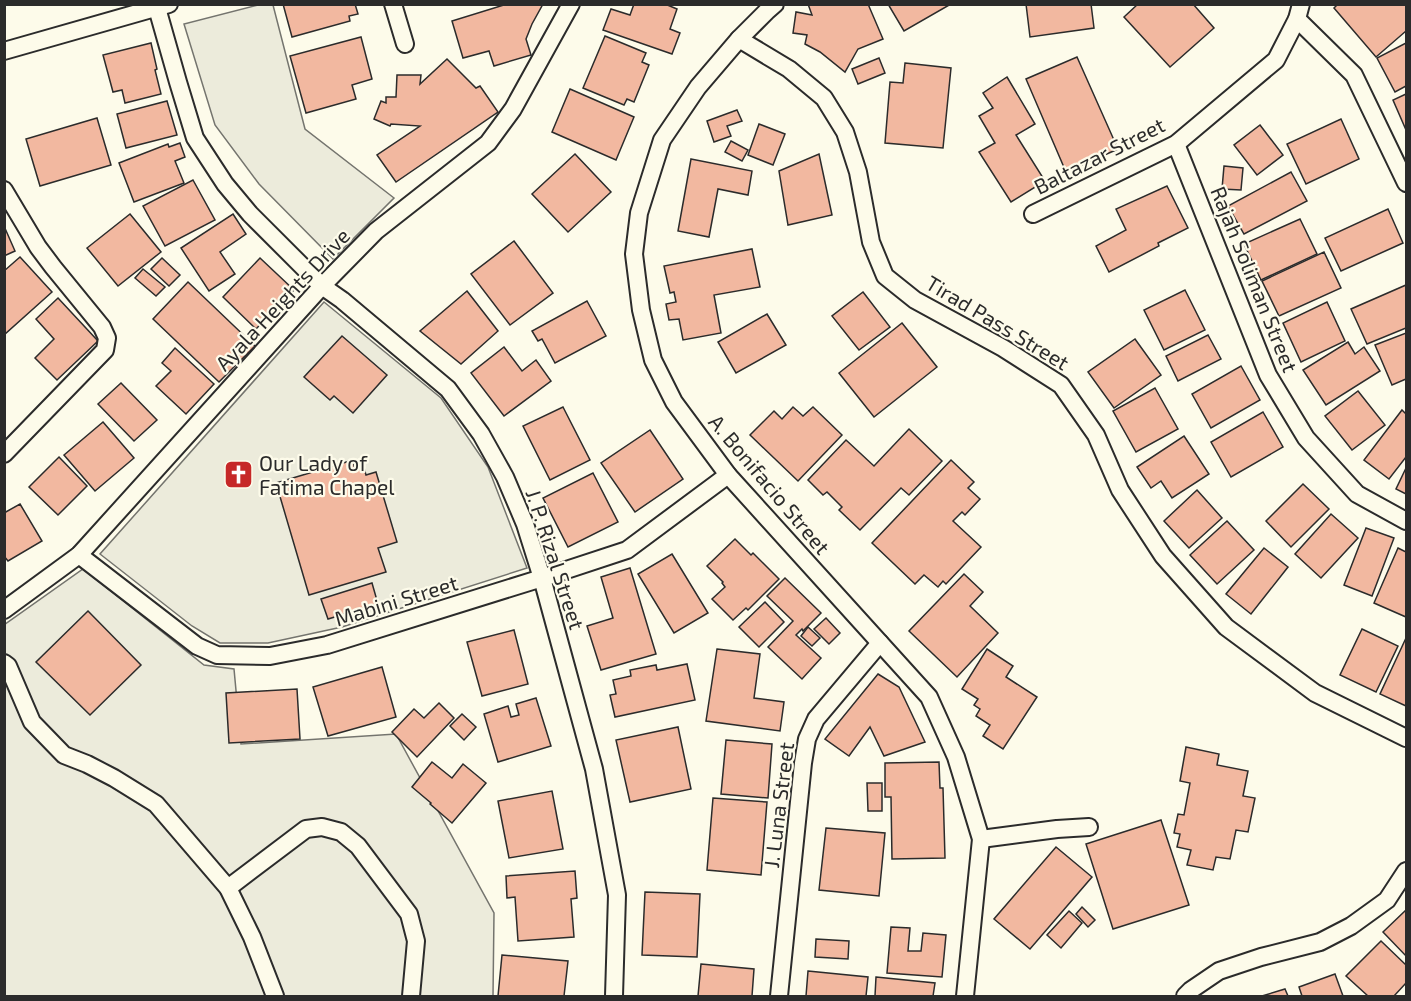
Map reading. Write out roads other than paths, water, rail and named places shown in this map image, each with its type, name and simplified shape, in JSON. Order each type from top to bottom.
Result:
[{"type":"street","points":[[393,4],[405,44]]},
{"type":"street","name":"Ayala Heights Drive","points":[[4,610],[79,555],[322,286],[376,231],[489,143],[513,110],[571,4]]},
{"type":"street","name":"A. Bonifacio Street","points":[[775,4],[740,39],[699,87],[662,140],[639,213],[634,254],[641,310],[653,360],[674,402],[728,475],[929,697],[956,757],[981,839],[965,996]]},
{"type":"street","points":[[4,51],[163,6]]},
{"type":"street","name":"J. P. Rizal Street","points":[[163,6],[178,82],[195,138],[225,184],[244,207],[322,286],[342,300],[448,389],[480,434],[505,477],[525,524],[542,578],[594,769],[617,895],[614,996]]},
{"type":"street","points":[[1299,12],[1354,75],[1407,183]]},
{"type":"street","name":"Baltazar Street","points":[[1033,214],[1176,144],[1276,60],[1299,12]]},
{"type":"street","name":"Tirad Pass Street","points":[[740,39],[789,69],[824,98],[844,132],[858,172],[871,242],[885,276],[915,300],[1003,348],[1061,386],[1096,435],[1120,490],[1164,556],[1226,627],[1315,693],[1407,738]]},
{"type":"street","name":"Rajah Soliman Street","points":[[1176,144],[1268,375],[1306,438],[1357,494],[1407,521]]},
{"type":"street","points":[[4,190],[38,247],[93,315],[107,339],[105,351],[4,454]]},
{"type":"street","name":"Mabini Street","points":[[79,555],[197,646],[217,655],[270,656],[327,645],[627,550],[728,475]]},
{"type":"street","name":"J. Luna Street","points":[[779,996],[807,739],[816,719],[880,643]]},
{"type":"street","points":[[4,663],[8,666],[32,722],[64,755],[114,778],[156,804],[228,888],[252,937],[275,996]]},
{"type":"street","points":[[228,888],[306,830],[322,827],[341,832],[358,846],[410,914],[416,941],[411,996]]},
{"type":"street","points":[[981,839],[1089,827]]},
{"type":"street","points":[[1185,996],[1219,971],[1320,942],[1351,926],[1387,900],[1407,871]]},
{"type":"place","name":"Our Lady of Fatima Chapel","points":[[238,474]]}]
